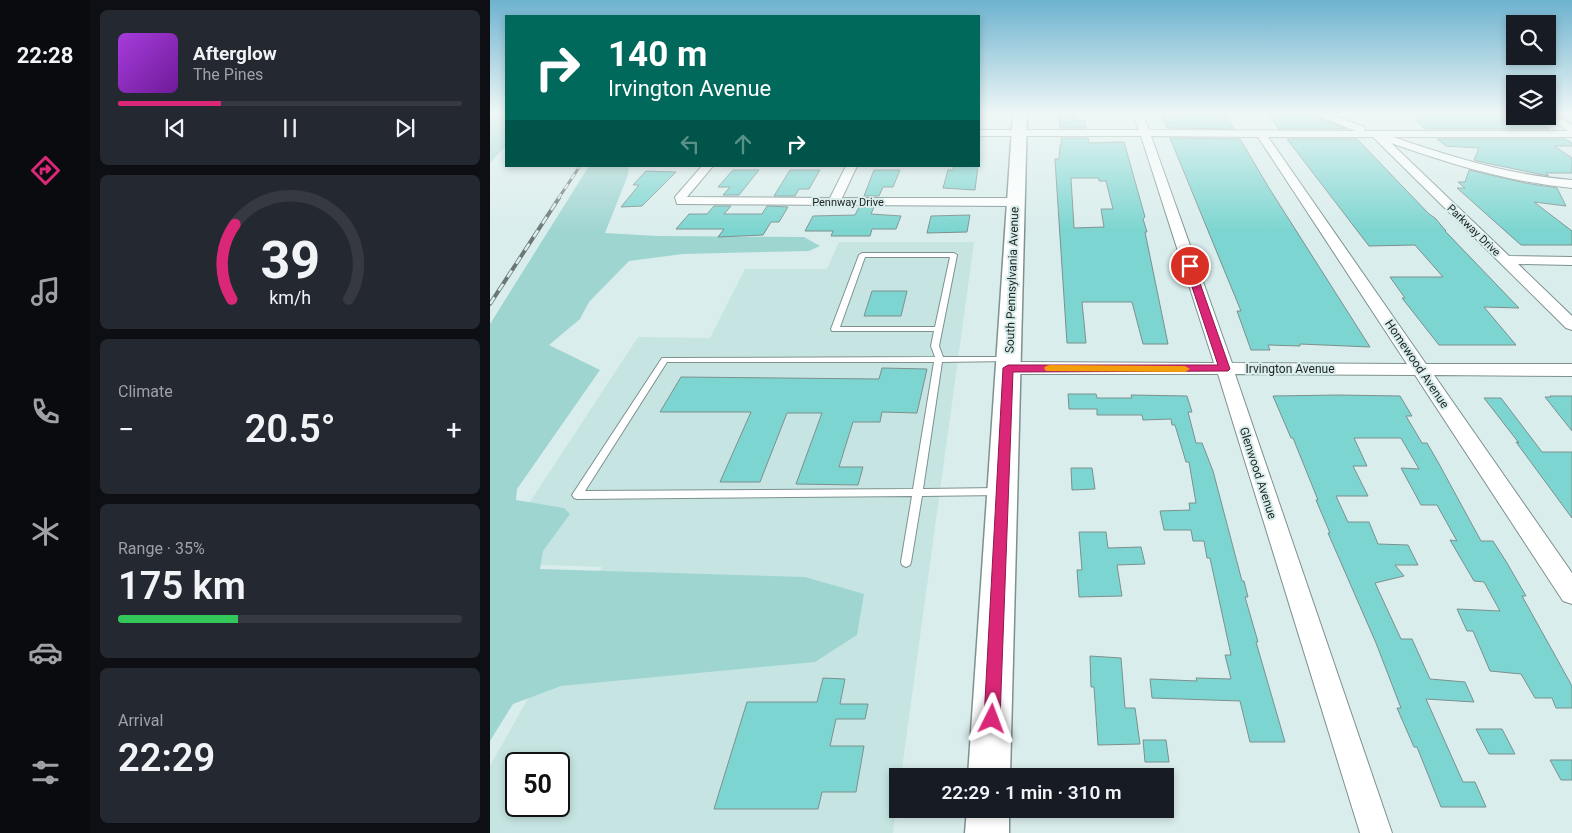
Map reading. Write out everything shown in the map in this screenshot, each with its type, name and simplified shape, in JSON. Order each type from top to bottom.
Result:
[{"type":"main road","name":"South Pennsylvania Avenue","points":[[990,768],[1018,153]]},
{"type":"main road","points":[[987,833],[988,818]]},
{"type":"street","name":"Glenwood Avenue","points":[[1151,153],[1225,369],[1376,833]]},
{"type":"street","name":"Homewood Avenue","points":[[1274,153],[1572,593]]},
{"type":"street","name":"Parkway Drive","points":[[1395,153],[1572,325]]},
{"type":"street","points":[[1430,153],[1482,171],[1529,180],[1572,184]]},
{"type":"street","name":"Pennway Drive","points":[[707,167],[681,196],[681,201],[1015,202]]},
{"type":"street","points":[[834,202],[852,167]]},
{"type":"street","points":[[1505,260],[1572,261]]},
{"type":"street","name":"Irvington Avenue","points":[[1008,363],[1225,369],[1572,370]]},
{"type":"lane","points":[[906,562],[939,358],[935,346],[954,255],[862,255],[835,329],[938,329]]},
{"type":"lane","points":[[1002,492],[577,495],[665,360],[939,358],[1008,363]]},
{"type":"shaded area","points":[[490,153],[500,153],[490,163]]},
{"type":"shaded area","points":[[588,167],[629,167],[628,175],[605,233],[657,236],[804,237],[820,246],[809,251],[683,254],[629,261],[589,302],[580,319],[549,345],[600,370],[517,489],[516,500],[564,508],[570,514],[543,551],[540,569],[805,577],[864,594],[857,635],[815,662],[561,686],[513,704],[490,741],[490,324]]},
{"type":"shaded area","points":[[839,242],[974,242],[902,768],[889,768],[889,818],[895,818],[893,833],[490,833],[490,766],[602,567],[490,563],[638,337],[710,338],[745,269],[827,269]]},
{"type":"building","points":[[1059,153],[1127,153],[1145,217],[1143,219],[1147,232],[1145,232],[1168,344],[1143,344],[1132,302],[1082,302],[1086,343],[1067,343],[1055,160],[1059,159]],"holes":[[[1071,178],[1099,178],[1099,181],[1106,181],[1113,209],[1101,209],[1104,227],[1074,228]]]},
{"type":"building","points":[[1176,153],[1248,153],[1370,347],[1300,344],[1300,346],[1268,345],[1270,350],[1251,350],[1237,311],[1241,311]]},
{"type":"building","points":[[1298,153],[1370,153],[1435,218],[1445,231],[1519,308],[1484,307],[1516,345],[1439,345],[1402,298],[1405,298],[1390,277],[1443,277],[1415,245],[1369,246]]},
{"type":"building","points":[[1477,153],[1564,153],[1572,158],[1572,173],[1546,173],[1549,176],[1474,160]]},
{"type":"building","points":[[954,167],[978,167],[975,190],[943,188],[948,170],[953,170]]},
{"type":"building","points":[[733,170],[759,170],[739,195],[723,195],[730,187],[718,187]]},
{"type":"building","points":[[790,170],[820,170],[809,189],[799,189],[795,196],[774,196]]},
{"type":"building","points":[[874,170],[900,170],[893,187],[883,187],[879,196],[864,196]]},
{"type":"building","points":[[1469,170],[1525,183],[1557,188],[1566,206],[1534,202],[1572,231],[1572,245],[1521,245],[1457,188],[1465,188],[1458,182],[1465,182]]},
{"type":"building","points":[[646,171],[676,172],[642,206],[621,207],[639,185],[633,185]]},
{"type":"building","points":[[714,206],[731,206],[724,214],[762,214],[767,206],[788,207],[779,222],[771,222],[763,235],[718,237],[724,229],[676,229],[689,214],[707,214]]},
{"type":"building","points":[[859,207],[874,207],[871,214],[901,216],[896,229],[872,229],[870,236],[831,236],[833,231],[805,231],[813,216],[855,215]]},
{"type":"building","points":[[970,215],[967,232],[927,233],[931,216]]},
{"type":"building","points":[[872,291],[907,291],[901,316],[864,316]]},
{"type":"building","points":[[882,368],[927,369],[917,413],[882,412],[880,422],[853,422],[839,467],[863,467],[858,485],[796,484],[822,413],[787,413],[760,482],[720,482],[751,412],[660,412],[681,377],[879,379]]},
{"type":"building","points":[[1068,394],[1096,394],[1097,398],[1132,398],[1131,395],[1187,396],[1192,412],[1188,412],[1196,443],[1202,443],[1213,471],[1242,581],[1244,581],[1248,597],[1245,597],[1258,642],[1256,642],[1285,742],[1250,742],[1240,701],[1152,698],[1150,679],[1197,681],[1196,678],[1231,679],[1225,655],[1231,655],[1210,558],[1207,558],[1204,541],[1193,541],[1191,530],[1164,530],[1160,511],[1190,510],[1189,503],[1196,503],[1189,462],[1186,462],[1175,425],[1172,425],[1171,419],[1143,420],[1142,415],[1097,415],[1097,409],[1069,409]]},
{"type":"building","points":[[1273,396],[1400,396],[1412,416],[1406,416],[1422,443],[1427,443],[1481,541],[1493,541],[1507,563],[1526,596],[1522,596],[1572,686],[1572,708],[1556,708],[1552,698],[1535,698],[1521,674],[1490,671],[1473,631],[1467,631],[1457,609],[1500,611],[1484,582],[1474,581],[1450,540],[1457,541],[1437,505],[1421,505],[1401,468],[1419,469],[1401,438],[1354,438],[1367,466],[1353,466],[1368,496],[1336,496],[1348,522],[1369,522],[1378,544],[1408,545],[1418,565],[1395,565],[1404,576],[1375,583],[1401,639],[1412,639],[1430,679],[1465,682],[1474,702],[1426,699],[1463,782],[1475,782],[1486,807],[1441,807],[1417,747],[1414,747],[1397,708],[1401,708],[1376,643],[1328,533],[1330,533],[1316,500],[1318,500],[1293,438],[1291,438]]},
{"type":"building","points":[[1572,396],[1572,431],[1545,397]]},
{"type":"building","points":[[1484,398],[1501,398],[1542,452],[1572,452],[1572,518],[1516,442],[1519,443]]},
{"type":"building","points":[[1071,468],[1092,468],[1095,489],[1072,490]]},
{"type":"building","points":[[1079,532],[1106,532],[1108,548],[1141,547],[1145,564],[1117,565],[1122,596],[1079,597],[1077,570],[1082,570]]},
{"type":"building","points":[[1090,656],[1121,658],[1125,708],[1135,708],[1140,744],[1098,745],[1094,687],[1091,687]]},
{"type":"building","points":[[823,678],[845,679],[840,704],[868,704],[865,719],[836,719],[830,746],[864,746],[856,792],[822,792],[818,809],[714,809],[747,702],[817,702]]},
{"type":"building","points":[[1476,729],[1502,729],[1515,754],[1489,754]]},
{"type":"building","points":[[1143,740],[1166,740],[1169,762],[1145,762]]},
{"type":"building","points":[[1550,760],[1572,760],[1572,780],[1561,780]]},
{"type":"railway","points":[[558,199],[579,167]]},
{"type":"railway","points":[[490,304],[559,198]]},
{"type":"slow traffic","points":[[1050,368],[1185,369]]},
{"type":"route","points":[[992,719],[1008,368],[1225,369],[1190,266]]}]
